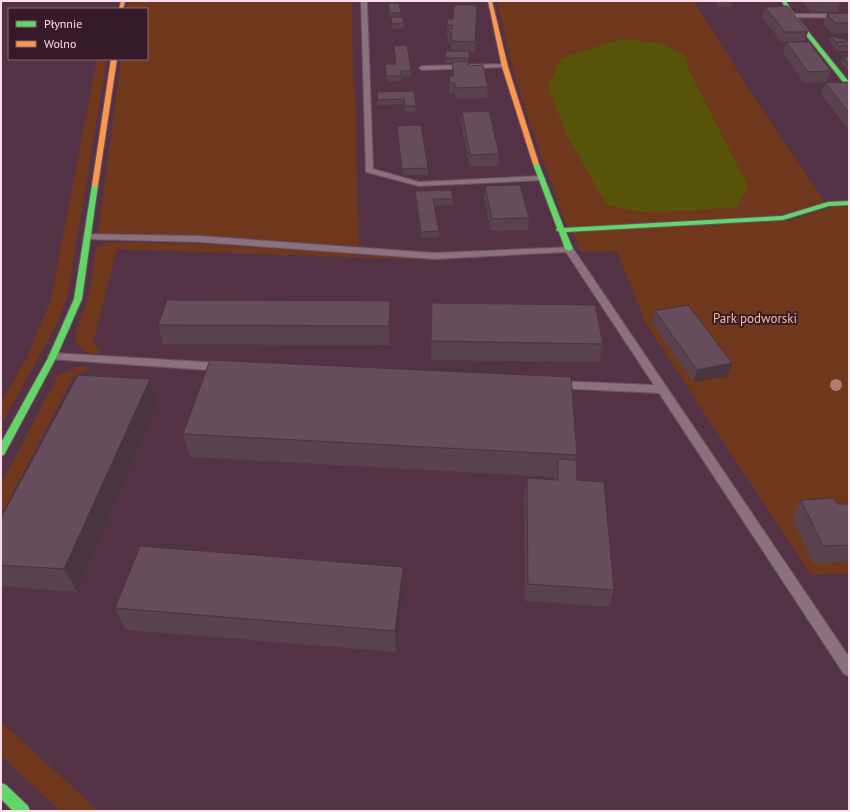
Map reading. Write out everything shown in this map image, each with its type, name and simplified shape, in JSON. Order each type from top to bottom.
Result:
[{"type":"street","points":[[490,1],[505,66],[560,230],[569,249]]},
{"type":"street","points":[[784,1],[849,86]]},
{"type":"street","points":[[1,452],[53,357],[78,299],[114,60]]},
{"type":"street","points":[[560,230],[783,218],[828,204],[849,203]]},
{"type":"street","points":[[1,790],[23,811]]},
{"type":"lane","points":[[364,1],[369,170],[419,184],[542,178]]},
{"type":"lane","points":[[794,16],[849,16]]},
{"type":"lane","points":[[422,68],[505,66]]},
{"type":"lane","points":[[87,237],[199,239],[435,256],[569,249],[849,669]]},
{"type":"lane","points":[[53,357],[231,368]]},
{"type":"lane","points":[[546,384],[662,389]]},
{"type":"green space","points":[[128,1],[354,1],[352,4],[353,68],[356,115],[359,246],[201,235],[98,233],[121,60],[148,60],[148,8],[127,8]]},
{"type":"green space","points":[[497,1],[694,1],[749,89],[825,202],[779,215],[567,227],[529,121],[512,66]]},
{"type":"green space","points":[[97,60],[107,60],[67,298],[54,329],[1,425],[1,403],[27,357],[51,299]]},
{"type":"green space","name":"Park podworski","points":[[849,206],[849,574],[811,575],[646,324],[617,251],[581,252],[573,232],[789,221],[833,207]]},
{"type":"green space","points":[[108,242],[198,244],[436,260],[117,249],[93,342],[101,353],[90,354],[75,343],[77,329],[88,298],[96,248]]},
{"type":"green space","points":[[77,367],[94,367],[74,376],[1,515],[1,484],[58,375]]},
{"type":"green space","points":[[1,722],[99,811],[60,811],[1,756]]},
{"type":"shaded area","points":[[622,39],[660,43],[686,56],[689,71],[748,186],[737,207],[642,212],[607,205],[568,138],[548,87],[561,58]]},
{"type":"building","points":[[732,1],[732,2],[720,2]]},
{"type":"building","points":[[814,1],[841,1],[814,2]]},
{"type":"building","points":[[388,3],[399,3],[401,13],[390,13]]},
{"type":"building","points":[[454,5],[477,5],[475,42],[451,41],[452,32],[448,32],[449,29],[452,29],[453,25],[447,25],[448,19],[453,19]]},
{"type":"building","points":[[787,6],[808,32],[785,32],[765,7]]},
{"type":"building","points":[[849,13],[849,23],[835,23],[827,14]]},
{"type":"building","points":[[391,17],[402,17],[404,23],[392,24]]},
{"type":"building","points":[[830,36],[845,39],[849,45],[839,46],[836,43],[846,42],[836,42]]},
{"type":"building","points":[[786,42],[809,42],[831,71],[808,72]]},
{"type":"building","points":[[407,45],[411,71],[401,71],[401,76],[386,76],[385,64],[396,64],[394,46]]},
{"type":"building","points":[[445,51],[469,51],[470,58],[446,58]]},
{"type":"building","points":[[843,57],[849,57],[849,65]]},
{"type":"building","points":[[468,61],[469,66],[483,65],[488,87],[455,88],[455,83],[450,83],[449,76],[454,76],[452,62]]},
{"type":"building","points":[[849,82],[849,113],[825,83]]},
{"type":"building","points":[[414,91],[416,106],[405,106],[404,99],[378,100],[377,92]]},
{"type":"building","points":[[489,111],[499,154],[470,155],[462,112]]},
{"type":"building","points":[[421,125],[428,168],[402,169],[397,126]]},
{"type":"building","points":[[520,185],[529,218],[492,219],[485,186]]},
{"type":"building","points":[[451,190],[453,199],[433,199],[439,231],[421,232],[415,191]]},
{"type":"building","points":[[167,300],[390,301],[389,326],[158,325]]},
{"type":"building","points":[[432,303],[595,305],[603,344],[431,341]]},
{"type":"building","points":[[688,305],[732,363],[697,370],[655,311]]},
{"type":"building","points":[[210,360],[571,377],[577,455],[183,434]]},
{"type":"building","points":[[78,375],[150,379],[64,569],[1,565],[1,518]]},
{"type":"building","points":[[558,459],[576,460],[577,480],[604,482],[614,590],[528,584],[527,478],[558,480]]},
{"type":"building","points":[[834,498],[837,504],[849,504],[849,545],[823,546],[801,500]]},
{"type":"building","points":[[140,546],[403,567],[395,631],[115,608]]},
{"type":"traffic: fast","points":[[784,1],[788,9],[849,86]]},
{"type":"traffic: fast","points":[[536,164],[569,249]]},
{"type":"traffic: fast","points":[[1,452],[52,358],[78,299],[95,185]]},
{"type":"traffic: fast","points":[[560,230],[783,218],[828,204],[849,203]]},
{"type":"traffic: fast","points":[[1,790],[23,811]]},
{"type":"traffic: slow","points":[[121,8],[123,1]]},
{"type":"traffic: slow","points":[[490,1],[505,67],[536,164]]},
{"type":"traffic: slow","points":[[95,185],[114,60]]}]
